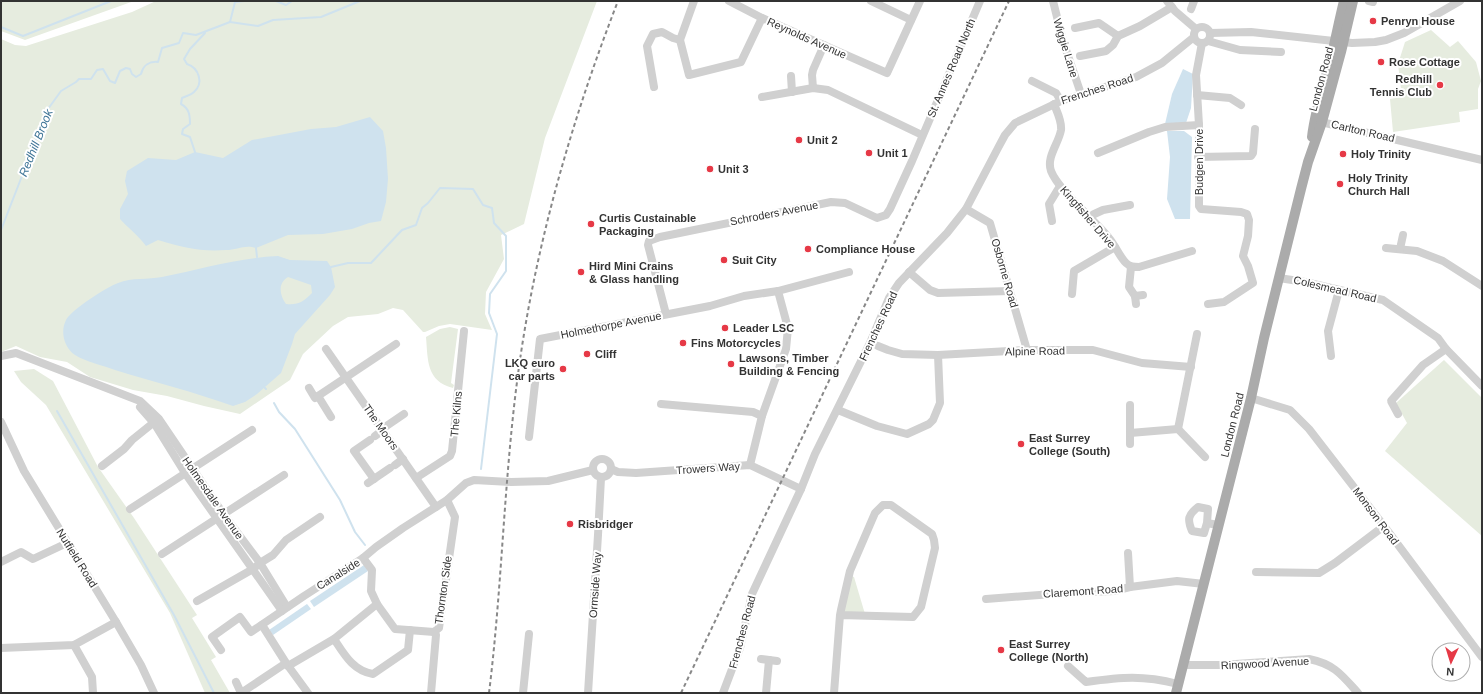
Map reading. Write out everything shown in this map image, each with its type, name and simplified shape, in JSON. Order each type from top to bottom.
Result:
[{"type":"main road","name":"London Road","points":[[1339,41],[1344,1]]},
{"type":"main road","name":"London Road","points":[[1177,688],[1251,398],[1318,121],[1339,41],[1353,1]]},
{"type":"street","points":[[694,1],[677,39],[688,75],[741,62],[762,18]]},
{"type":"street","name":"Reynolds Avenue","points":[[728,1],[762,18],[887,72],[911,20]]},
{"type":"street","points":[[871,1],[911,20],[920,1]]},
{"type":"street","name":"St. Annes Road North","points":[[922,135],[980,1]]},
{"type":"street","name":"Wiggie Lane","points":[[1053,1],[1063,41],[1081,94]]},
{"type":"street","points":[[1080,56],[1097,54],[1106,51],[1113,45],[1118,36],[1140,26],[1170,4],[1195,33],[1198,41],[1251,32],[1339,41],[1375,42],[1398,35],[1460,1]]},
{"type":"street","points":[[1075,28],[1099,23],[1118,36]]},
{"type":"street","points":[[1195,33],[1202,26],[1206,28],[1207,39]]},
{"type":"street","points":[[654,87],[647,46],[653,34],[662,32],[677,39]]},
{"type":"street","name":"Frenches Road","points":[[723,693],[740,648],[752,594],[801,489],[815,454],[870,343],[889,298],[899,282],[947,233],[966,209],[1005,136],[1015,123],[1057,102],[1136,77],[1162,63],[1195,33]]},
{"type":"street","points":[[1207,39],[1240,50],[1281,52]]},
{"type":"street","name":"Budgen Drive","points":[[1207,39],[1196,75],[1199,125],[1198,157],[1200,208],[1244,213],[1249,220],[1248,236],[1243,256],[1248,266],[1253,283],[1224,302],[1208,304]]},
{"type":"street","points":[[813,88],[813,70],[824,45]]},
{"type":"street","points":[[791,76],[792,92]]},
{"type":"street","name":"Kingfisher Drive","points":[[1032,81],[1056,93],[1061,129],[1051,158],[1050,165],[1052,171],[1060,186],[1090,216],[1109,238],[1126,263],[1131,267]]},
{"type":"street","points":[[762,97],[813,88],[828,90],[922,135]]},
{"type":"street","points":[[1197,96],[1230,98],[1241,105]]},
{"type":"street","name":"Carlton Road","points":[[1318,121],[1482,160]]},
{"type":"street","points":[[1098,153],[1165,127],[1199,125]]},
{"type":"street","points":[[1198,157],[1251,156],[1253,153],[1255,129]]},
{"type":"street","name":"Schroders Avenue","points":[[666,314],[648,245],[649,241],[660,237],[831,202],[845,204],[876,218],[882,217],[886,215],[890,209],[922,135]]},
{"type":"street","points":[[1052,221],[1050,204],[1060,186]]},
{"type":"street","points":[[1090,216],[1103,210],[1130,205]]},
{"type":"street","name":"Osborne Road","points":[[966,209],[990,223],[1027,350]]},
{"type":"street","points":[[1400,249],[1403,235]]},
{"type":"street","points":[[1072,294],[1074,271],[1115,247]]},
{"type":"street","points":[[1386,248],[1418,251],[1442,261],[1482,286]]},
{"type":"street","points":[[1138,298],[1129,287],[1131,267],[1140,267],[1192,251]]},
{"type":"street","name":"Holmethorpe Avenue","points":[[529,437],[540,339],[710,306],[744,296],[778,291],[849,272]]},
{"type":"street","points":[[909,272],[930,290],[938,293],[1010,291]]},
{"type":"street","name":"Colesmead Road","points":[[1279,278],[1305,282],[1383,300],[1438,338],[1446,349],[1482,386]]},
{"type":"street","points":[[1331,356],[1328,330],[1339,290]]},
{"type":"street","points":[[750,464],[762,416],[786,349],[788,328],[778,291]]},
{"type":"street","name":"The Kilns","points":[[416,478],[450,456],[452,451],[464,331]]},
{"type":"street","points":[[1178,429],[1197,334]]},
{"type":"street","points":[[309,388],[315,398],[396,344]]},
{"type":"street","name":"Alpine Road","points":[[878,346],[902,354],[938,355],[1027,350],[1093,350],[1142,363],[1191,367]]},
{"type":"street","name":"The Moors","points":[[326,349],[436,507]]},
{"type":"street","points":[[1398,414],[1391,401],[1423,364],[1446,349]]},
{"type":"street","points":[[1,356],[16,353]]},
{"type":"street","points":[[1,361],[16,353]]},
{"type":"street","name":"Holmesdale Avenue","points":[[16,353],[130,398],[157,421],[192,468],[253,569],[284,609]]},
{"type":"street","points":[[838,410],[877,426],[907,434],[929,424],[933,420],[940,403],[938,355]]},
{"type":"street","points":[[318,396],[331,417]]},
{"type":"street","name":"Monson Road","points":[[1251,398],[1290,410],[1309,429],[1384,526],[1482,658]]},
{"type":"street","points":[[661,404],[753,412],[762,416]]},
{"type":"street","points":[[1130,405],[1130,444]]},
{"type":"street","points":[[404,414],[354,451],[371,481],[404,459]]},
{"type":"street","points":[[102,466],[157,421]]},
{"type":"street","name":"Holmesdale Avenue","points":[[157,421],[185,473],[260,563],[284,609]]},
{"type":"street","name":"Nutfield Road","points":[[1,422],[24,471],[116,622],[141,666],[154,693]]},
{"type":"street","points":[[1130,433],[1178,429]]},
{"type":"street","points":[[1178,429],[1205,457]]},
{"type":"street","points":[[130,509],[252,430]]},
{"type":"street","name":"Trowers Way","points":[[510,482],[548,481],[593,470],[593,464],[601,459],[608,462],[611,469],[618,472],[636,473],[750,464],[801,489]]},
{"type":"street","points":[[593,470],[595,474],[601,478],[609,475],[611,469]]},
{"type":"street","points":[[162,554],[284,475]]},
{"type":"street","name":"Ormside Way","points":[[588,693],[601,478]]},
{"type":"street","name":"Canalside","points":[[262,625],[284,609],[364,558],[376,547],[447,500],[466,483],[474,480],[510,482]]},
{"type":"street","name":"Thornton Side","points":[[364,558],[372,570],[371,591],[377,604],[395,629],[434,632],[439,628],[442,612],[446,572],[455,517],[447,500]]},
{"type":"street","points":[[834,693],[840,615],[850,571],[875,513],[883,505],[891,505],[932,534],[935,548],[921,607],[913,618],[840,615]]},
{"type":"street","points":[[197,601],[273,556],[286,540],[320,517]]},
{"type":"street","points":[[1207,523],[1218,525]]},
{"type":"street","points":[[1256,572],[1319,574],[1384,526]]},
{"type":"street","points":[[1,562],[21,552],[33,559],[67,543]]},
{"type":"street","points":[[1128,553],[1130,587]]},
{"type":"street","name":"Claremont Road","points":[[986,599],[1114,591],[1130,587],[1177,581],[1204,584]]},
{"type":"street","points":[[236,682],[241,693],[287,664],[334,639],[377,604]]},
{"type":"street","points":[[220,650],[212,637],[240,617],[251,632],[262,625],[308,693]]},
{"type":"street","points":[[1,648],[74,645],[116,622]]},
{"type":"street","points":[[334,639],[349,661],[373,674],[406,652],[409,646],[410,630]]},
{"type":"street","points":[[431,693],[436,635],[434,632]]},
{"type":"street","points":[[523,693],[529,634]]},
{"type":"street","points":[[74,645],[92,676],[93,693]]},
{"type":"street","name":"Ringwood Avenue","points":[[1183,665],[1221,665],[1309,659],[1323,662],[1334,668],[1358,693]]},
{"type":"street","points":[[766,693],[769,660]]},
{"type":"street","points":[[1068,666],[1086,682],[1134,677],[1152,678],[1177,688]]},
{"type":"shaded area","points":[[1,1],[134,1],[25,40],[1,31]]},
{"type":"shaded area","points":[[156,1],[597,1],[545,138],[524,224],[501,235],[504,259],[486,292],[485,314],[492,330],[450,324],[439,326],[423,332],[403,310],[393,308],[378,314],[348,317],[333,326],[303,354],[290,380],[240,414],[167,396],[133,390],[90,377],[67,362],[40,357],[16,346],[1,352],[1,39],[15,45],[26,46],[132,12]]},
{"type":"shaded area","name":"Redhill Tennis Club","points":[[1431,30],[1450,47],[1458,41],[1476,62],[1481,81],[1478,89],[1478,109],[1459,112],[1460,122],[1393,132],[1390,99],[1402,97],[1398,64],[1405,42]]},
{"type":"shaded area","points":[[450,327],[458,329],[451,383],[454,385],[453,388],[444,385],[433,375],[428,361],[426,337],[440,329]]},
{"type":"shaded area","points":[[1444,360],[1482,398],[1482,536],[1385,451],[1407,423],[1396,403]]},
{"type":"shaded area","points":[[34,369],[53,381],[98,467],[134,518],[197,615],[192,618],[216,657],[211,660],[230,693],[205,693],[170,613],[46,405],[21,382],[14,371]]},
{"type":"shaded area","points":[[851,576],[854,577],[865,614],[844,612]]},
{"type":"water","points":[[1183,69],[1193,74],[1191,108],[1186,123],[1165,124],[1172,94]]},
{"type":"water","points":[[370,117],[383,131],[386,148],[388,179],[386,202],[381,221],[369,223],[352,229],[323,234],[288,235],[256,248],[245,247],[230,250],[208,250],[175,245],[158,240],[146,246],[140,238],[120,219],[120,209],[128,194],[125,181],[127,171],[148,158],[176,160],[195,152],[223,158],[252,140],[311,129],[336,127]]},
{"type":"water","points":[[1167,131],[1184,131],[1192,137],[1190,219],[1175,219],[1167,199],[1170,157]]},
{"type":"water","points":[[278,256],[290,260],[327,261],[331,267],[335,287],[330,295],[295,334],[281,373],[257,394],[245,402],[233,406],[84,360],[71,352],[66,344],[63,329],[69,316],[90,299],[118,283],[129,280],[157,278],[234,261]],"holes":[[[288,277],[311,285],[312,293],[306,299],[298,303],[286,304],[281,293],[282,282],[285,279]]]},
{"type":"water","points":[[364,565],[368,571],[314,607],[310,601]]},
{"type":"water","points":[[307,604],[311,609],[273,635],[269,630]]},
{"type":"waterway","points":[[1,27],[23,36],[111,1]]},
{"type":"waterway","name":"Redhill Brook","points":[[230,22],[235,2],[244,1]]},
{"type":"waterway","name":"Redhill Brook","points":[[276,1],[286,5],[292,1]]},
{"type":"waterway","points":[[230,22],[258,26],[273,20],[321,17],[360,1]]},
{"type":"waterway","name":"Redhill Brook","points":[[1,230],[48,109],[61,91],[79,79],[91,79],[97,70],[103,69],[110,81],[115,83],[120,71],[126,68],[130,69],[132,74],[136,77],[141,74],[147,65],[152,62],[158,62],[162,48],[179,43],[183,33],[196,35],[230,22]]},
{"type":"waterway","points":[[195,152],[190,137],[182,134],[183,129],[190,124],[190,121],[187,110],[181,104],[182,98],[191,94],[197,88],[199,84],[199,76],[195,69],[187,64],[184,59],[190,49],[205,33]]},
{"type":"waterway","points":[[331,267],[348,263],[371,263],[402,230],[416,225],[422,208],[440,188],[473,189],[483,205],[492,208],[494,223],[506,236],[506,271],[490,294],[489,313],[497,334],[481,469]]},
{"type":"waterway","points":[[256,248],[257,257]]},
{"type":"waterway","points":[[274,403],[279,412],[295,429],[340,500],[355,532],[365,545]]},
{"type":"waterway","points":[[57,411],[174,615],[214,693]]},
{"type":"railway","points":[[489,693],[498,608],[507,480],[515,395],[529,308],[548,219],[560,174],[587,87],[618,1]]},
{"type":"railway","points":[[681,693],[1009,1]]},
{"type":"place","name":"Penryn House","points":[[1373,21]]},
{"type":"place","name":"Rose Cottage","points":[[1381,62]]},
{"type":"place","name":"Redhill Tennis Club","points":[[1440,85]]},
{"type":"place","name":"Unit 2","points":[[799,140]]},
{"type":"place","name":"Unit 1","points":[[869,153]]},
{"type":"place","name":"Holy Trinity","points":[[1343,154]]},
{"type":"place","name":"Unit 3","points":[[710,169]]},
{"type":"place","name":"Holy Trinity Church Hall","points":[[1340,184]]},
{"type":"place","name":"Curtis Custainable Packaging","points":[[591,224]]},
{"type":"place","name":"Compliance House","points":[[808,249]]},
{"type":"place","name":"Suit City","points":[[724,260]]},
{"type":"place","name":"Hird Mini Crains & Glass handling","points":[[581,272]]},
{"type":"place","name":"Leader LSC","points":[[725,328]]},
{"type":"place","name":"Fins Motorcycles","points":[[683,343]]},
{"type":"place","name":"Cliff","points":[[587,354]]},
{"type":"place","name":"Lawsons, Timber Building & Fencing","points":[[731,364]]},
{"type":"place","name":"LKQ euro car parts","points":[[563,369]]},
{"type":"place","name":"East Surrey College (South)","points":[[1021,444]]},
{"type":"place","name":"Risbridger","points":[[570,524]]},
{"type":"place","name":"East Surrey College (North)","points":[[1001,650]]}]
